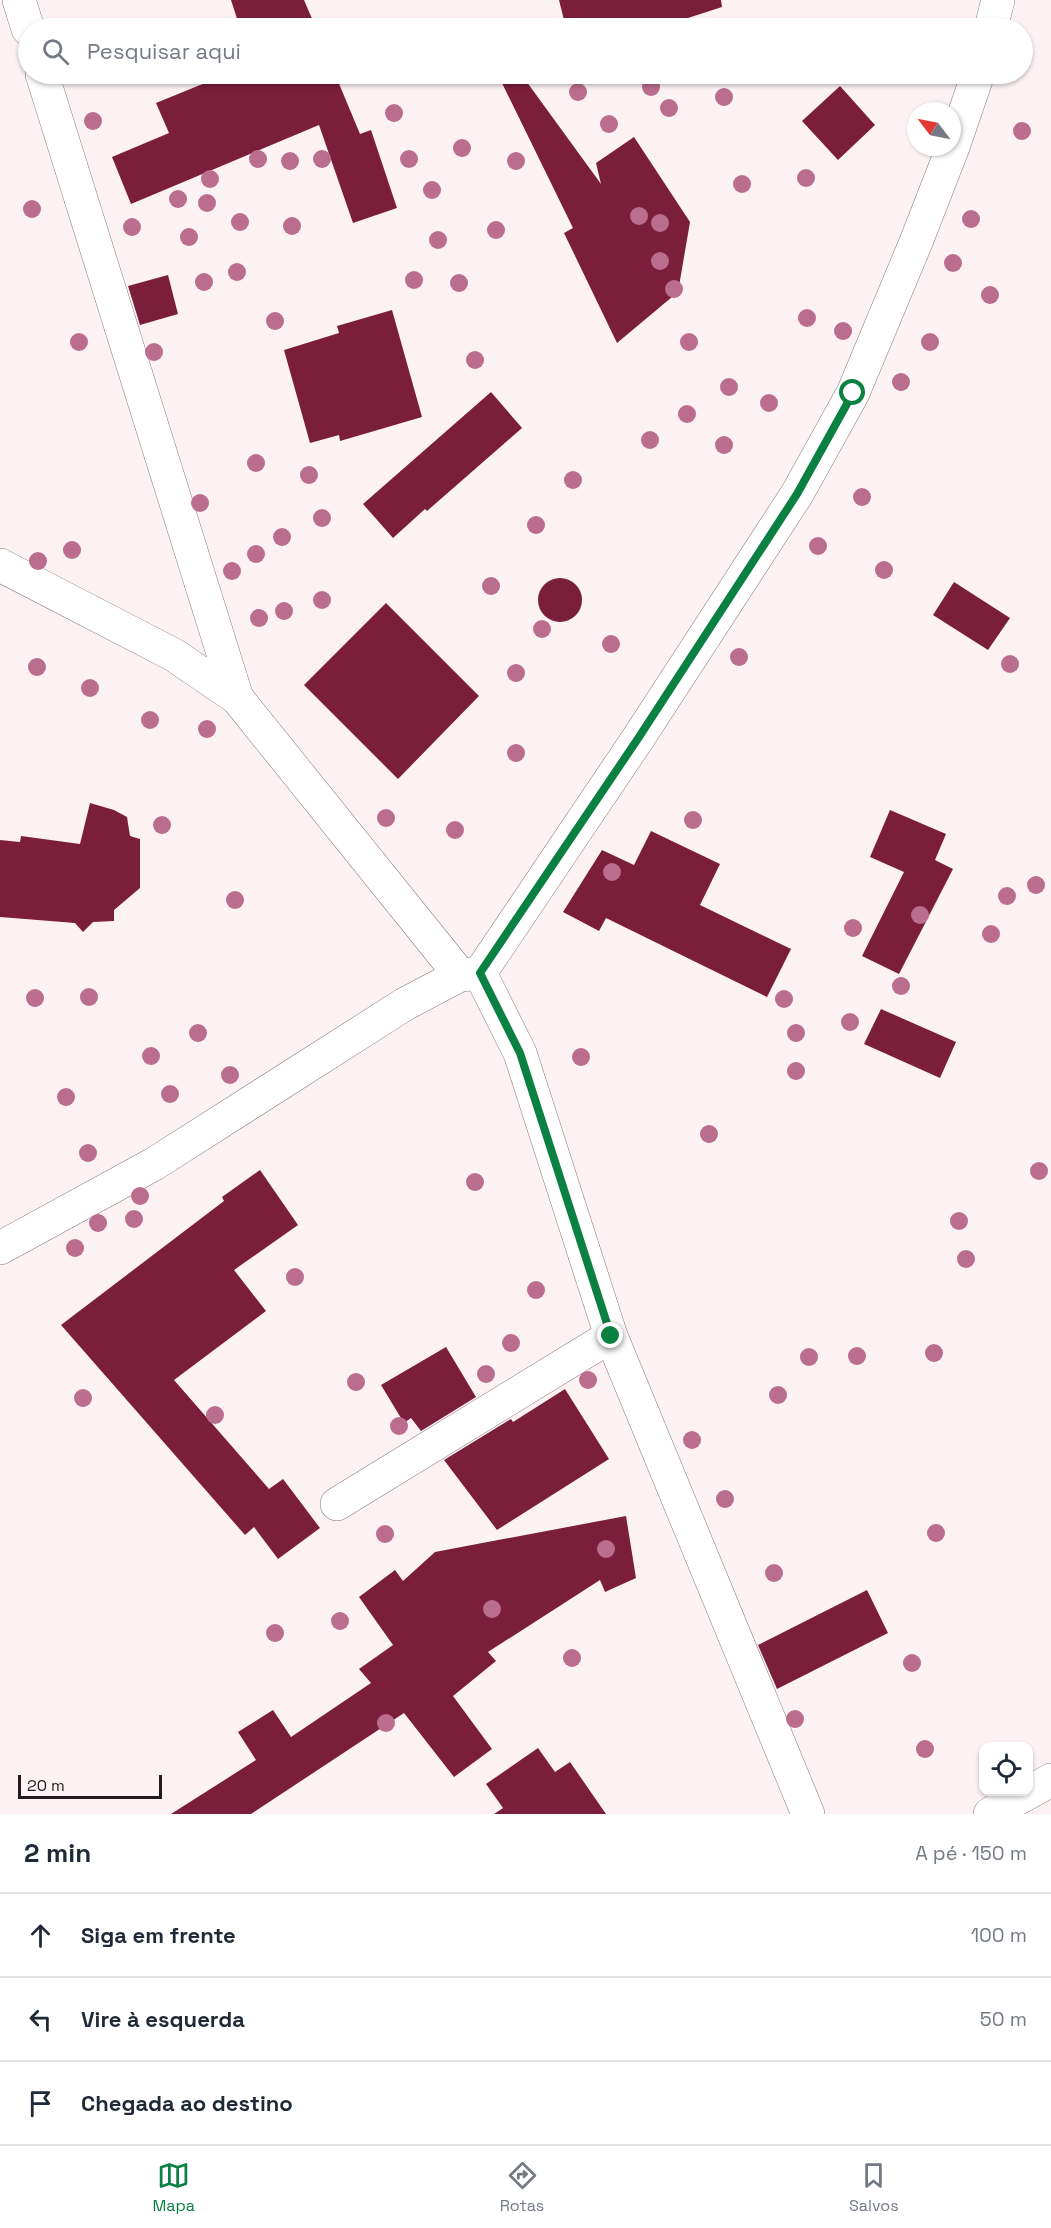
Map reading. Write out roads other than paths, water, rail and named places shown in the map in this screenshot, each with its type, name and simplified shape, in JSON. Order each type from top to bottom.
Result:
[{"type":"street","points":[[19,0],[25,18]]},
{"type":"street","points":[[994,18],[998,0]]},
{"type":"street","points":[[45,84],[237,698]]},
{"type":"street","points":[[0,1248],[154,1164],[405,1004],[470,974],[639,737],[802,484],[853,393],[916,242],[975,84]]},
{"type":"street","points":[[0,566],[174,655],[237,698],[470,974],[520,1053],[611,1336],[808,1814]]},
{"type":"street","points":[[338,1504],[611,1336]]},
{"type":"street","points":[[990,1814],[1051,1780]]}]
